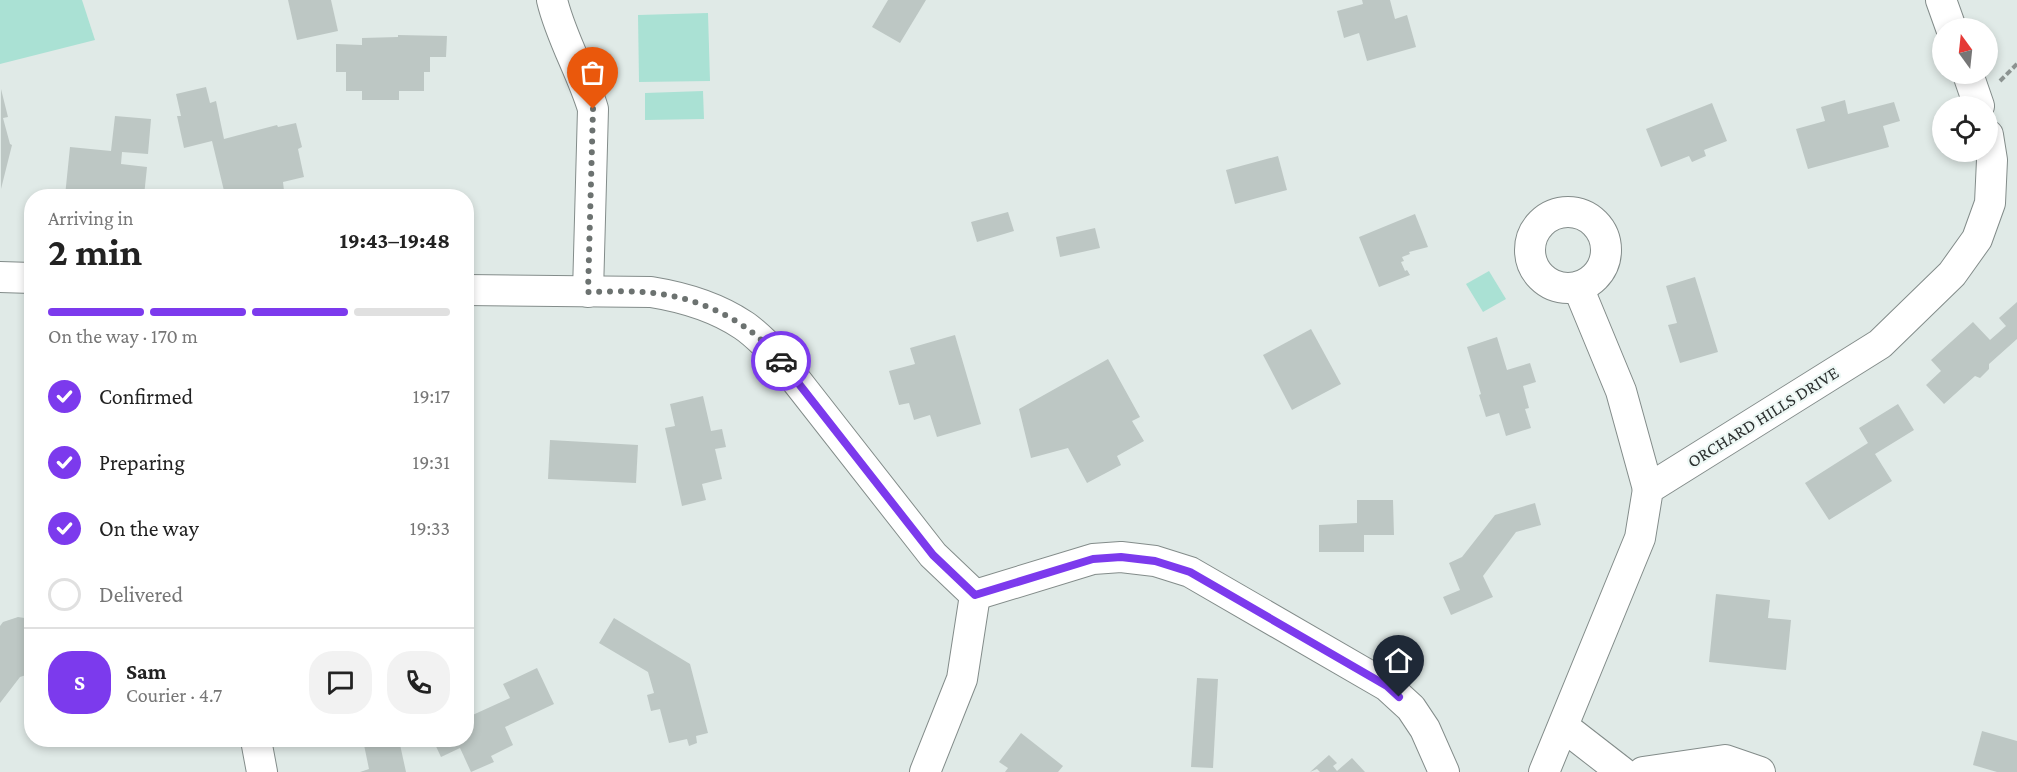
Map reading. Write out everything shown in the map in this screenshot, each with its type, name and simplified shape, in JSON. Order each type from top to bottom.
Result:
[{"type":"street","points":[[552,0],[556,19],[593,109],[588,292]]},
{"type":"street","points":[[1941,0],[1947,18]]},
{"type":"street","name":"ORCHARD HILLS DRIVE","points":[[1648,489],[1880,344],[1952,274],[1977,239],[1990,203],[1992,162]]},
{"type":"street","points":[[0,277],[24,278]]},
{"type":"street","points":[[1545,772],[1640,538],[1648,489],[1621,391],[1578,287]]},
{"type":"street","points":[[474,290],[651,292],[708,307],[743,325],[774,352],[933,555],[975,595]]},
{"type":"street","points":[[975,595],[1093,559],[1121,557],[1155,561],[1190,572],[1387,686],[1411,708],[1425,729],[1444,772]]},
{"type":"street","points":[[925,772],[962,679],[975,595]]},
{"type":"street","points":[[1564,726],[1622,772]]},
{"type":"street","points":[[257,747],[262,772]]},
{"type":"street","points":[[1643,772],[1725,760],[1760,772]]},
{"type":"green space","points":[[0,0],[82,0],[95,40],[0,64]]},
{"type":"green space","points":[[708,13],[710,81],[639,82],[638,15]]},
{"type":"green space","points":[[703,91],[704,119],[645,120],[645,93]]},
{"type":"green space","points":[[1489,271],[1506,299],[1483,312],[1466,284]]},
{"type":"building","points":[[288,0],[331,0],[338,31],[297,40]]},
{"type":"building","points":[[888,0],[926,0],[900,43],[872,27]]},
{"type":"building","points":[[1362,0],[1390,0],[1395,19],[1407,15],[1416,47],[1367,61],[1359,33],[1344,38],[1337,11],[1363,4]]},
{"type":"building","points":[[398,35],[447,36],[446,57],[430,57],[430,72],[424,72],[424,91],[399,91],[399,100],[362,100],[362,91],[346,91],[346,72],[336,72],[336,44],[362,45],[362,38],[398,37]]},
{"type":"building","points":[[206,87],[210,103],[216,101],[224,139],[277,125],[278,127],[296,123],[302,147],[298,149],[304,177],[283,182],[284,189],[224,189],[212,141],[184,148],[177,116],[181,116],[176,94]]},
{"type":"building","points":[[1,89],[8,117],[3,118],[12,145],[1,189]]},
{"type":"building","points":[[1845,100],[1848,114],[1894,102],[1900,121],[1883,126],[1889,147],[1808,169],[1796,129],[1825,121],[1821,107]]},
{"type":"building","points":[[1712,103],[1727,141],[1704,150],[1706,156],[1692,162],[1689,156],[1661,167],[1646,129]]},
{"type":"building","points":[[115,116],[151,119],[148,154],[122,152],[121,164],[147,167],[145,189],[66,189],[70,147],[111,151]]},
{"type":"building","points":[[1278,156],[1287,190],[1235,204],[1226,170]]},
{"type":"building","points":[[1008,212],[1014,231],[977,242],[971,222]]},
{"type":"building","points":[[1415,214],[1428,247],[1409,252],[1410,254],[1402,257],[1404,261],[1401,262],[1405,271],[1407,270],[1410,275],[1379,287],[1359,237]]},
{"type":"building","points":[[1095,228],[1100,248],[1060,257],[1056,237]]},
{"type":"building","points":[[1695,277],[1718,352],[1680,363],[1668,325],[1677,323],[1666,286]]},
{"type":"building","points":[[2017,302],[2017,339],[1989,364],[1989,369],[1980,378],[1975,376],[1944,404],[1926,385],[1941,371],[1931,360],[1973,322],[1990,340],[2006,326],[1999,318]]},
{"type":"building","points":[[1311,329],[1341,384],[1292,410],[1263,355]]},
{"type":"building","points":[[955,335],[981,424],[937,437],[930,415],[914,420],[909,403],[899,405],[889,371],[915,364],[910,348]]},
{"type":"building","points":[[1497,337],[1507,370],[1530,363],[1536,382],[1523,386],[1529,408],[1525,409],[1531,428],[1506,436],[1499,413],[1486,417],[1467,347]]},
{"type":"building","points":[[1108,359],[1140,417],[1132,421],[1144,441],[1117,456],[1121,465],[1087,483],[1068,448],[1031,458],[1019,409]]},
{"type":"building","points":[[703,396],[711,431],[722,429],[726,447],[715,449],[722,479],[702,484],[706,500],[682,506],[665,428],[675,426],[670,404]]},
{"type":"building","points":[[1898,404],[1914,430],[1875,454],[1892,481],[1829,520],[1805,483],[1868,443],[1859,428]]},
{"type":"building","points":[[550,440],[638,445],[636,483],[548,479]]},
{"type":"building","points":[[1357,500],[1393,500],[1394,535],[1364,535],[1364,552],[1319,552],[1319,525],[1357,523]]},
{"type":"building","points":[[1535,503],[1541,525],[1516,532],[1483,576],[1493,597],[1451,615],[1443,597],[1460,590],[1449,563],[1462,557],[1495,515]]},
{"type":"building","points":[[1716,594],[1770,600],[1768,618],[1791,620],[1786,670],[1709,662]]},
{"type":"building","points":[[18,617],[24,618],[24,676],[20,677],[0,703],[0,626],[3,622]]},
{"type":"building","points":[[614,618],[690,664],[708,733],[696,736],[697,743],[689,746],[687,739],[669,743],[660,709],[651,711],[647,695],[654,693],[648,672],[599,643]]},
{"type":"building","points":[[537,668],[554,704],[505,727],[513,745],[491,756],[494,762],[471,772],[460,748],[441,757],[436,747],[474,747],[474,714],[510,698],[503,684]]},
{"type":"building","points":[[1197,678],[1218,679],[1213,768],[1191,767]]},
{"type":"building","points":[[1982,731],[2017,741],[2017,772],[1997,772],[1973,765]]},
{"type":"building","points":[[1021,733],[1063,766],[1058,772],[1005,772],[1008,768],[999,762]]},
{"type":"building","points":[[364,747],[401,747],[406,772],[360,772],[369,769]]},
{"type":"building","points":[[1329,755],[1337,763],[1333,766],[1337,771],[1352,758],[1365,772],[1320,772],[1317,769],[1310,772]]},
{"type":"way so far","points":[[593,109],[588,292],[651,292],[708,307],[743,325],[781,361]]},
{"type":"route","points":[[781,361],[933,555],[975,595],[1093,559],[1121,557],[1155,561],[1190,572],[1387,686],[1399,697]]}]
